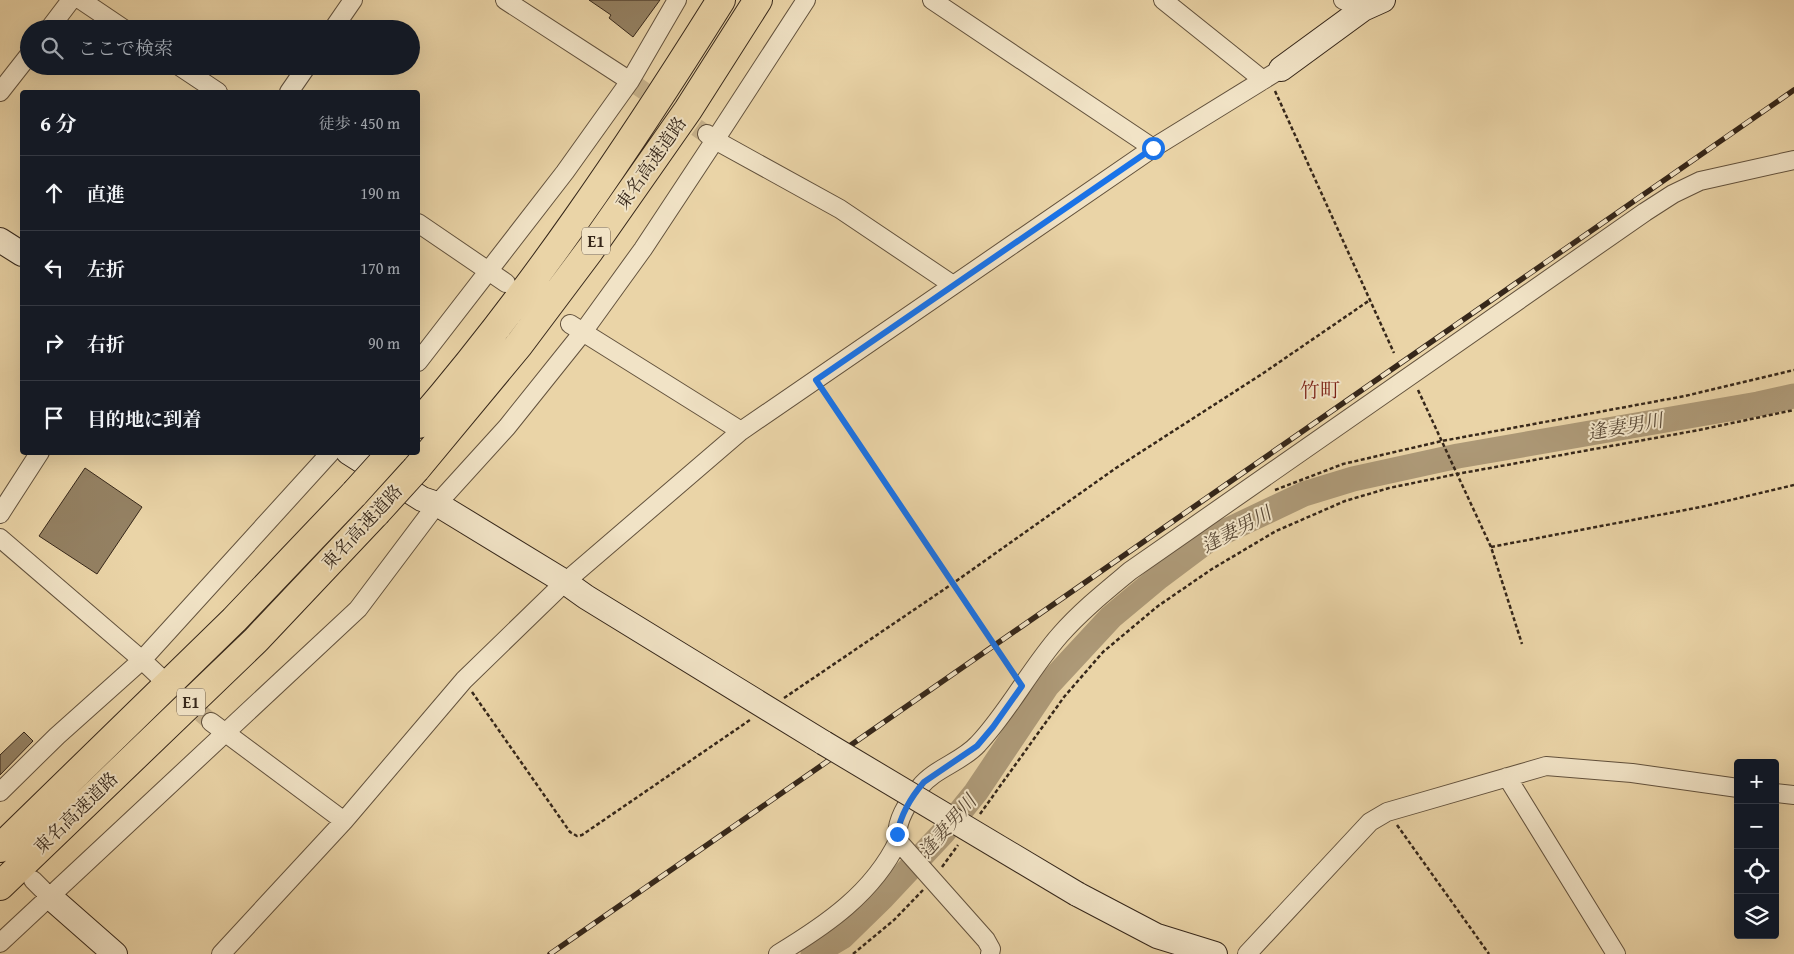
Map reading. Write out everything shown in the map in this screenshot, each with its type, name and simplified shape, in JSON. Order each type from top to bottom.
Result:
[{"type":"highway","name":"東名高速道路","points":[[420,422],[494,329],[567,232],[663,93],[721,0]]},
{"type":"highway","name":"東名高速道路","points":[[0,886],[256,640],[416,469],[518,346],[590,250],[688,110],[758,0]]},
{"type":"highway","name":"東名高速道路","points":[[0,848],[234,620],[389,455]]},
{"type":"street","points":[[56,20],[71,0]]},
{"type":"street","points":[[81,0],[111,20]]},
{"type":"street","points":[[339,20],[353,0]]},
{"type":"street","points":[[505,0],[630,81]]},
{"type":"street","points":[[420,359],[564,172],[630,81],[677,0]]},
{"type":"street","points":[[0,943],[41,888],[218,727],[358,609],[437,504],[507,427],[577,328],[643,249],[711,137],[806,0]]},
{"type":"street","points":[[932,0],[1153,148]]},
{"type":"street","points":[[1163,0],[1271,75]]},
{"type":"street","points":[[221,954],[344,821],[464,680],[565,582],[741,431],[1153,148],[1271,75],[1363,3]]},
{"type":"street","points":[[0,92],[20,66]]},
{"type":"street","points":[[192,75],[215,90]]},
{"type":"street","points":[[290,90],[301,75]]},
{"type":"street","points":[[711,137],[840,209],[953,285]]},
{"type":"street","points":[[990,954],[991,949],[986,940],[904,847],[897,834],[900,818],[924,782],[977,746],[993,727],[1060,634],[1089,605],[1130,571],[1672,194],[1700,181],[1794,160]]},
{"type":"street","points":[[420,224],[490,270],[506,283]]},
{"type":"street","points":[[0,240],[20,253]]},
{"type":"street","points":[[577,328],[741,431]]},
{"type":"street","points":[[0,514],[38,455]]},
{"type":"street","points":[[0,792],[57,736],[142,660],[328,455]]},
{"type":"street","points":[[353,455],[422,499],[437,504],[565,582],[824,743],[1077,894],[1157,936],[1215,954]]},
{"type":"street","points":[[0,538],[160,677]]},
{"type":"street","points":[[218,727],[344,821]]},
{"type":"street","points":[[1247,954],[1370,822],[1387,812],[1546,766],[1632,773],[1734,787]]},
{"type":"street","points":[[1507,777],[1616,954]]},
{"type":"street","points":[[1779,793],[1794,795]]},
{"type":"street","points":[[778,954],[816,930],[848,904],[904,847]]},
{"type":"street","points":[[41,888],[115,954]]},
{"type":"path","points":[[1271,75],[1394,353]]},
{"type":"path","points":[[783,699],[952,584],[1116,468],[1262,374],[1370,300]]},
{"type":"path","points":[[1274,490],[1344,464],[1442,441],[1684,396],[1794,370]]},
{"type":"path","points":[[1411,375],[1491,547],[1522,644]]},
{"type":"path","points":[[816,380],[1022,686]]},
{"type":"path","points":[[979,816],[1064,697],[1104,652],[1158,606],[1212,569],[1276,531],[1345,501],[1456,472],[1699,430],[1794,410]]},
{"type":"path","points":[[1491,547],[1701,507],[1794,485]]},
{"type":"path","points":[[464,680],[570,832],[577,836],[582,835],[754,717]]},
{"type":"path","points":[[1387,812],[1488,954]]},
{"type":"path","points":[[853,954],[894,920],[962,840]]},
{"type":"building","points":[[589,0],[660,0],[633,37],[609,18],[611,15]]},
{"type":"building","points":[[85,468],[142,507],[97,574],[39,536]]},
{"type":"building","points":[[24,732],[33,741],[0,775],[0,755]]},
{"type":"waterway","name":"逢妻男川","points":[[813,954],[842,937],[883,897],[943,833],[976,792],[1047,686],[1111,617],[1159,577],[1211,538],[1304,494],[1353,479],[1458,456],[1758,404],[1794,396]]},
{"type":"tunnel","points":[[630,81],[706,134]]},
{"type":"tunnel","points":[[160,678],[211,722]]},
{"type":"railway","points":[[550,954],[1794,90]]},
{"type":"district","name":"竹町","points":[[1320,390]]},
{"type":"route","points":[[897,834],[900,818],[924,782],[977,746],[1022,686],[816,380],[1153,148]]}]
